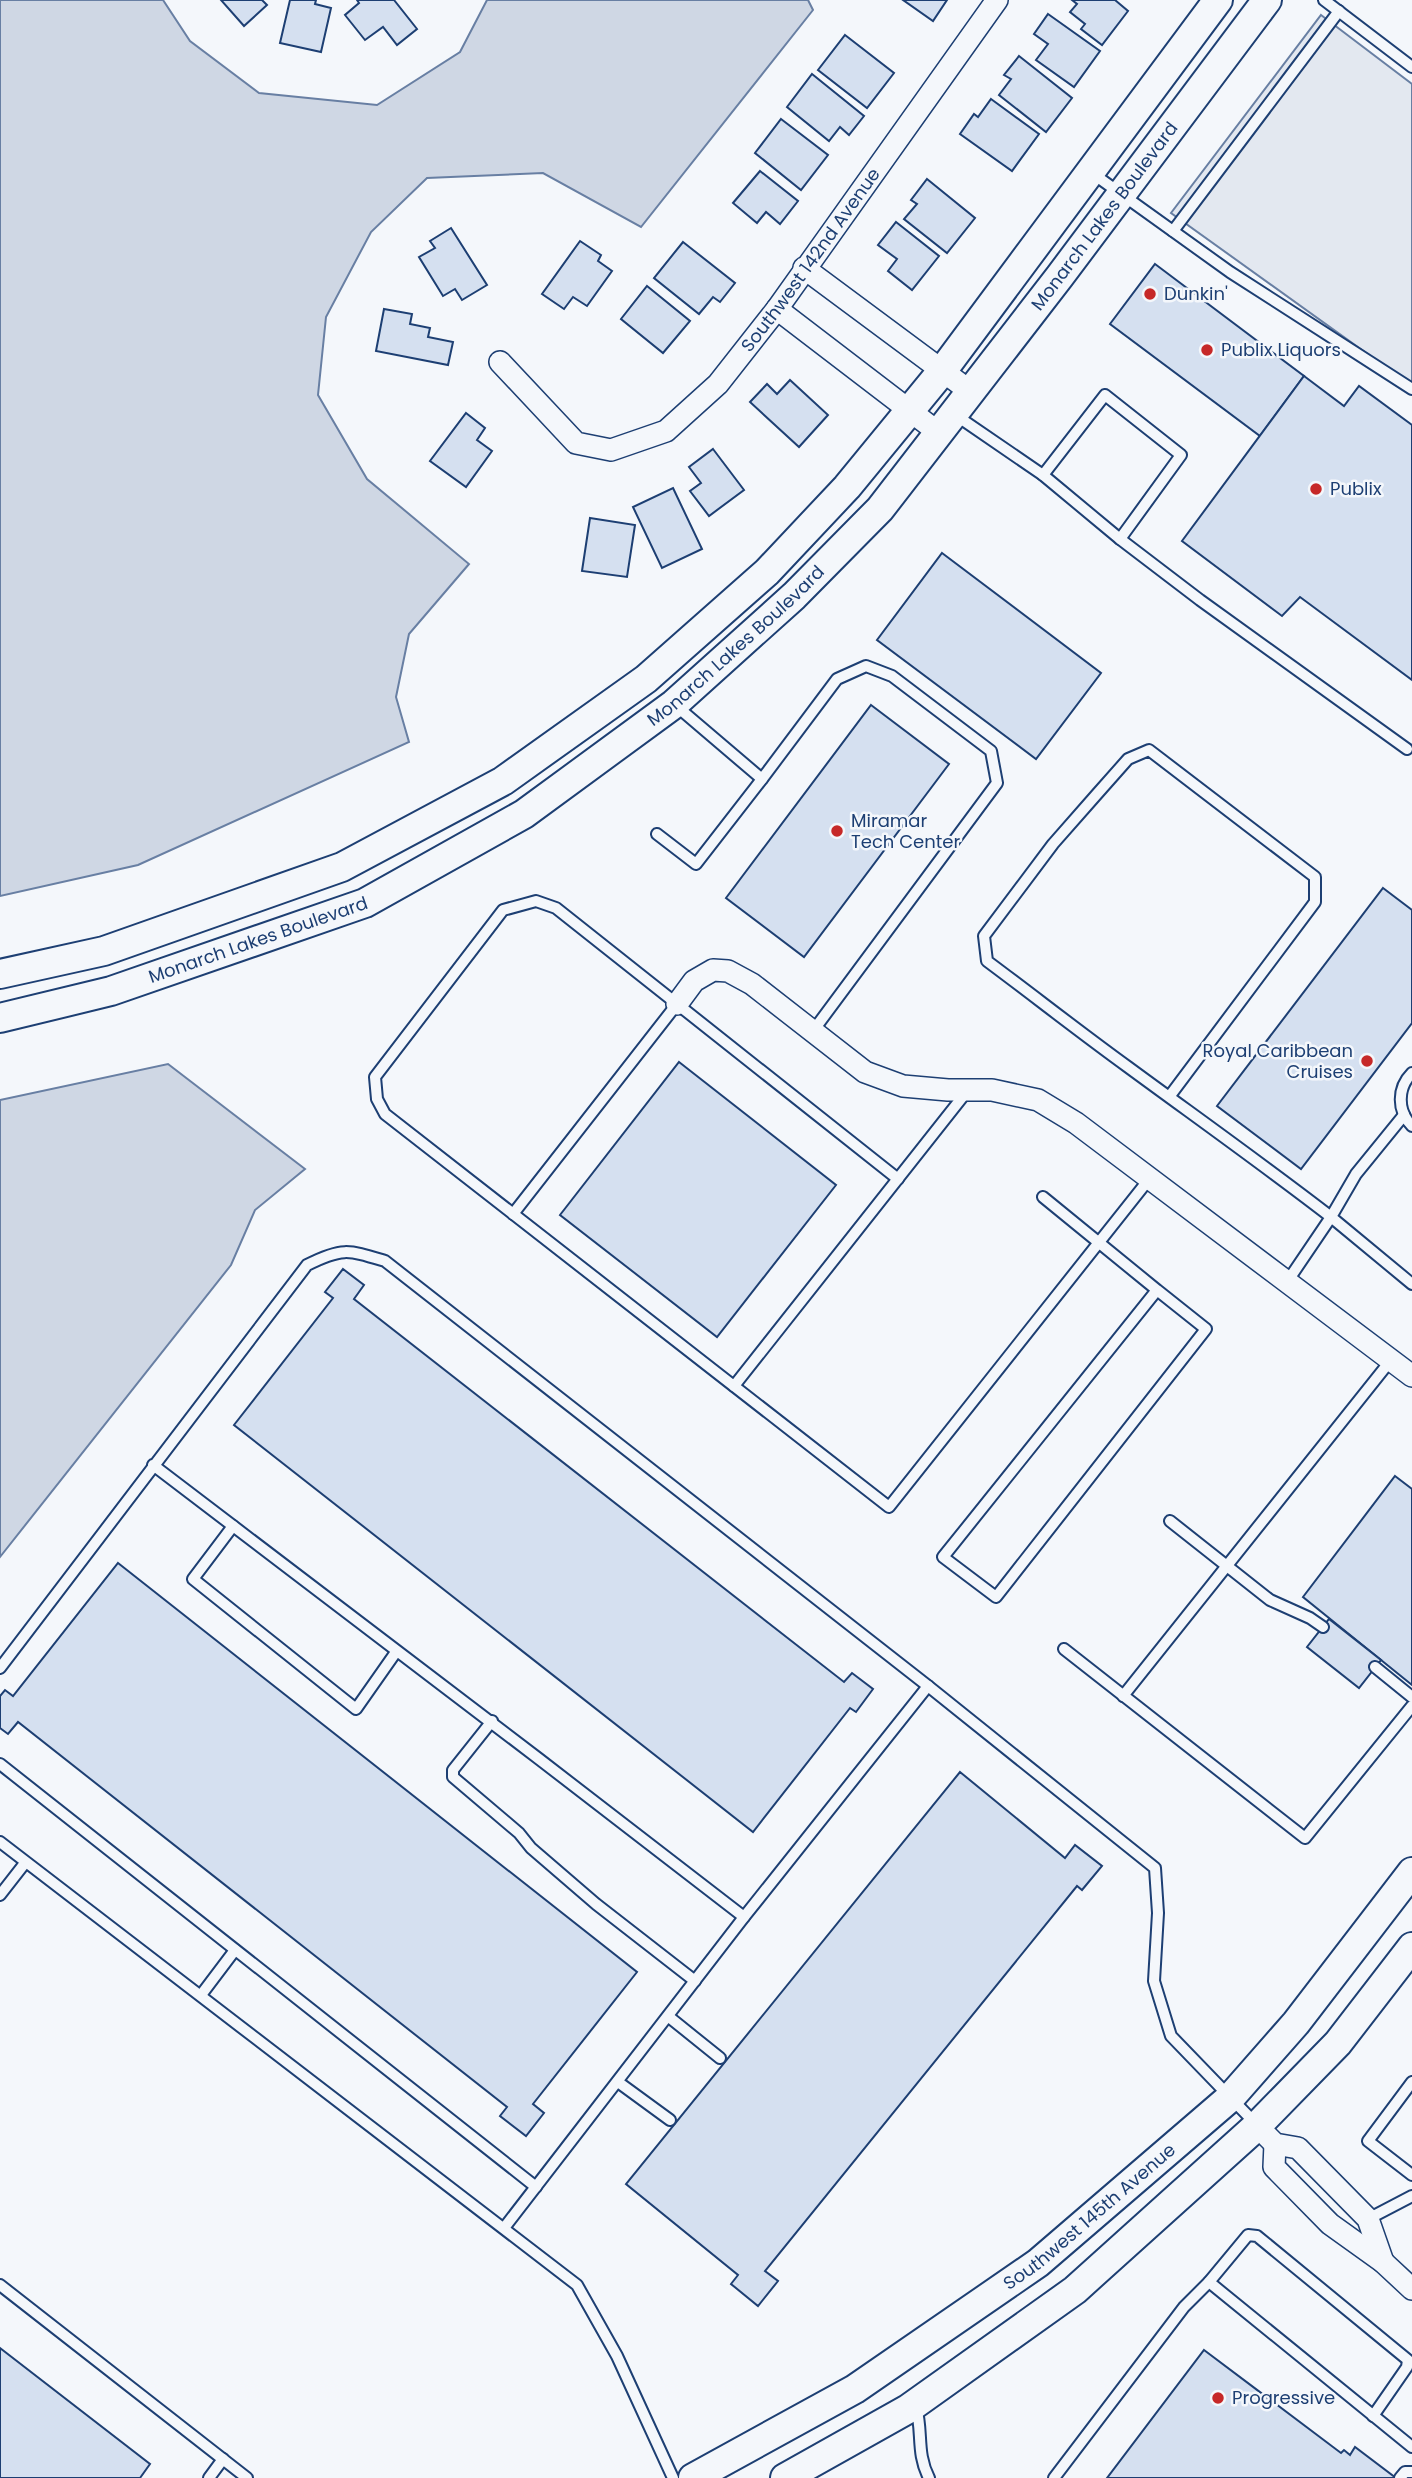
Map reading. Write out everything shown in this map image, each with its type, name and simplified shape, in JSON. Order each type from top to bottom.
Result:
[{"type":"street","name":"Southwest 142nd Avenue","points":[[500,362],[576,443],[611,450],[666,431],[718,384],[777,309],[997,0]]},
{"type":"street","name":"Monarch Lakes Boulevard","points":[[0,974],[104,951],[342,867],[503,781],[646,679],[767,572],[847,487],[911,411],[1217,0]]},
{"type":"street","name":"Monarch Lakes Boulevard","points":[[0,1018],[111,990],[365,903],[524,814],[674,704],[794,596],[880,509],[1267,0]]},
{"type":"street","points":[[804,268],[971,392]]},
{"type":"street","points":[[777,309],[911,411],[947,423]]},
{"type":"street","points":[[677,1004],[694,981],[713,970],[728,971],[752,984],[865,1072],[903,1086],[992,1090],[1038,1100],[1076,1123],[1412,1376]]},
{"type":"street","name":"Southwest 145th Avenue","points":[[693,2478],[855,2389],[1038,2263],[1231,2097],[1296,2024],[1412,1872]]},
{"type":"street","points":[[785,2478],[915,2404],[1075,2290],[1266,2135],[1412,1947]]},
{"type":"street","points":[[1266,2135],[1298,2148],[1368,2218],[1383,2262]]},
{"type":"street","points":[[1266,2135],[1273,2167],[1330,2224],[1383,2262],[1412,2289]]},
{"type":"lane","points":[[1324,0],[1412,67]]},
{"type":"lane","points":[[1172,231],[1339,11]]},
{"type":"lane","points":[[1090,172],[1230,272],[1412,389]]},
{"type":"lane","points":[[1043,475],[1104,395],[1181,455],[1120,539]]},
{"type":"lane","points":[[947,423],[1043,475],[1120,539],[1410,748]]},
{"type":"lane","points":[[657,834],[696,864],[837,679],[866,666],[892,676],[991,751],[997,783],[813,1031]]},
{"type":"lane","points":[[674,704],[762,779]]},
{"type":"lane","points":[[1169,1097],[1315,902],[1315,877],[1149,750],[1128,759],[1053,844],[984,936],[987,961],[1169,1097],[1265,1166],[1412,1284]]},
{"type":"lane","points":[[898,1179],[556,908],[536,901],[503,910],[375,1077],[377,1099],[385,1114],[889,1507],[1150,1178]]},
{"type":"lane","points":[[513,1214],[677,1004]]},
{"type":"lane","points":[[1412,1073],[1403,1085],[1400,1097],[1404,1115],[1412,1126]]},
{"type":"lane","points":[[734,1386],[968,1090]]},
{"type":"lane","points":[[1287,1282],[1356,1174],[1404,1115]]},
{"type":"lane","points":[[1044,1197],[1206,1329],[996,1597],[943,1557],[1157,1290]]},
{"type":"lane","points":[[0,1668],[307,1265],[326,1255],[352,1251],[385,1261],[1156,1868],[1158,1913],[1154,1981],[1171,2036],[1266,2135]]},
{"type":"lane","points":[[1124,1696],[1391,1360]]},
{"type":"lane","points":[[153,1465],[396,1652],[492,1721],[744,1917]]},
{"type":"lane","points":[[1170,1521],[1270,1600],[1310,1618],[1323,1627]]},
{"type":"lane","points":[[233,1526],[192,1579],[356,1709],[396,1652]]},
{"type":"lane","points":[[1064,1649],[1305,1838],[1412,1706]]},
{"type":"lane","points":[[1375,1667],[1412,1697]]},
{"type":"lane","points":[[504,2228],[744,1917],[928,1686]]},
{"type":"lane","points":[[492,1721],[453,1770],[453,1777],[578,1888],[695,1981]]},
{"type":"lane","points":[[0,1764],[536,2187]]},
{"type":"lane","points":[[0,1842],[577,2285],[617,2356],[673,2478]]},
{"type":"lane","points":[[0,1895],[25,1863]]},
{"type":"lane","points":[[201,1995],[235,1950]]},
{"type":"lane","points":[[669,2017],[720,2058]]},
{"type":"lane","points":[[618,2082],[670,2120]]},
{"type":"lane","points":[[1412,2082],[1368,2141],[1412,2175]]},
{"type":"lane","points":[[1368,2218],[1412,2196]]},
{"type":"lane","points":[[1054,2478],[1184,2307],[1248,2235],[1257,2236],[1408,2360],[1408,2367],[1373,2416]]},
{"type":"lane","points":[[1209,2282],[1412,2447]]},
{"type":"lane","points":[[0,2285],[247,2478]]},
{"type":"lane","points":[[915,2404],[920,2422],[918,2443],[922,2465],[929,2478]]},
{"type":"lane","points":[[209,2478],[223,2459]]},
{"type":"lane","points":[[1401,2478],[1405,2472],[1412,2472]]},
{"type":"shaded area","points":[[0,0],[163,0],[190,41],[259,93],[377,105],[460,52],[487,0],[808,0],[813,10],[641,227],[543,173],[427,178],[371,232],[326,317],[318,395],[367,479],[469,564],[409,634],[396,697],[409,742],[138,865],[0,896]]},
{"type":"shaded area","points":[[1321,15],[1412,84],[1412,386],[1171,213]]},
{"type":"shaded area","points":[[168,1064],[305,1169],[255,1210],[231,1265],[0,1557],[0,1100]]},
{"type":"building","points":[[221,0],[262,0],[267,5],[244,26]]},
{"type":"building","points":[[290,0],[316,0],[315,4],[331,8],[321,52],[280,43]]},
{"type":"building","points":[[357,0],[394,0],[417,29],[397,45],[383,27],[365,40],[345,15],[359,3]]},
{"type":"building","points":[[903,0],[947,0],[933,21]]},
{"type":"building","points":[[1072,0],[1115,0],[1128,11],[1102,45],[1081,29],[1085,24],[1070,12],[1077,4]]},
{"type":"building","points":[[1048,14],[1100,51],[1074,87],[1036,60],[1048,44],[1034,34]]},
{"type":"building","points":[[845,35],[894,73],[867,108],[818,70]]},
{"type":"building","points":[[1019,56],[1072,98],[1046,132],[999,95],[1011,79],[1004,75]]},
{"type":"building","points":[[812,74],[864,116],[849,135],[840,127],[829,141],[787,107]]},
{"type":"building","points":[[991,99],[1039,134],[1012,171],[960,134],[974,114],[978,117]]},
{"type":"building","points":[[781,119],[828,155],[801,190],[755,153]]},
{"type":"building","points":[[760,171],[798,201],[780,224],[766,212],[757,223],[733,203]]},
{"type":"building","points":[[927,179],[975,218],[947,253],[904,219],[917,204],[911,200]]},
{"type":"building","points":[[896,222],[939,256],[912,290],[888,271],[897,259],[878,245]]},
{"type":"building","points":[[451,228],[487,285],[462,300],[455,289],[443,296],[419,257],[435,248],[430,241]]},
{"type":"building","points":[[580,241],[601,255],[598,261],[612,271],[587,306],[573,297],[564,309],[542,294]]},
{"type":"building","points":[[683,242],[735,283],[720,302],[713,297],[699,314],[654,278]]},
{"type":"building","name":"Publix Liquors","points":[[1155,264],[1304,376],[1260,436],[1110,324]]},
{"type":"building","points":[[647,286],[690,321],[663,353],[621,319]]},
{"type":"building","points":[[384,309],[412,314],[410,324],[430,328],[428,337],[453,342],[448,365],[376,351]]},
{"type":"building","name":"Publix","points":[[1304,376],[1344,406],[1359,386],[1412,425],[1412,680],[1300,597],[1282,616],[1182,541]]},
{"type":"building","points":[[790,380],[828,415],[799,447],[750,402],[767,384],[777,394]]},
{"type":"building","points":[[466,413],[485,428],[477,440],[492,451],[466,487],[430,461]]},
{"type":"building","points":[[713,449],[744,490],[709,516],[690,491],[701,483],[689,467]]},
{"type":"building","points":[[673,488],[702,549],[662,568],[633,507]]},
{"type":"building","points":[[590,518],[635,525],[627,577],[582,571]]},
{"type":"building","points":[[942,553],[1101,673],[1036,759],[877,640]]},
{"type":"building","name":"Miramar Tech Center","points":[[871,705],[949,764],[804,957],[726,898]]},
{"type":"building","points":[[1383,888],[1412,910],[1412,1023],[1301,1169],[1217,1106]]},
{"type":"building","points":[[679,1062],[836,1185],[717,1337],[560,1215]]},
{"type":"building","points":[[343,1269],[364,1285],[354,1299],[844,1682],[852,1673],[873,1689],[856,1712],[850,1708],[753,1832],[234,1425],[333,1298],[325,1292]]},
{"type":"building","points":[[1395,1476],[1412,1489],[1412,1685],[1303,1597]]},
{"type":"building","points":[[118,1563],[637,1972],[533,2104],[544,2113],[526,2136],[500,2116],[507,2107],[18,1722],[8,1734],[0,1728],[0,1696],[5,1690],[13,1696]]},
{"type":"building","points":[[1329,1619],[1381,1660],[1359,1688],[1307,1647]]},
{"type":"building","points":[[960,1772],[1065,1858],[1075,1845],[1102,1866],[1082,1890],[1077,1886],[765,2271],[778,2281],[758,2306],[731,2284],[738,2275],[626,2184]]},
{"type":"building","points":[[0,2348],[150,2464],[140,2478],[0,2478]]},
{"type":"building","name":"Progressive","points":[[1204,2350],[1341,2453],[1344,2450],[1350,2455],[1355,2447],[1396,2478],[1107,2478]]},
{"type":"place","name":"Dunkin'","points":[[1150,294]]},
{"type":"place","name":"Publix Liquors","points":[[1207,350]]},
{"type":"place","name":"Publix","points":[[1316,489]]},
{"type":"place","name":"Miramar Tech Center","points":[[837,831]]},
{"type":"place","name":"Royal Caribbean Cruises","points":[[1367,1061]]},
{"type":"place","name":"Progressive","points":[[1218,2398]]}]
